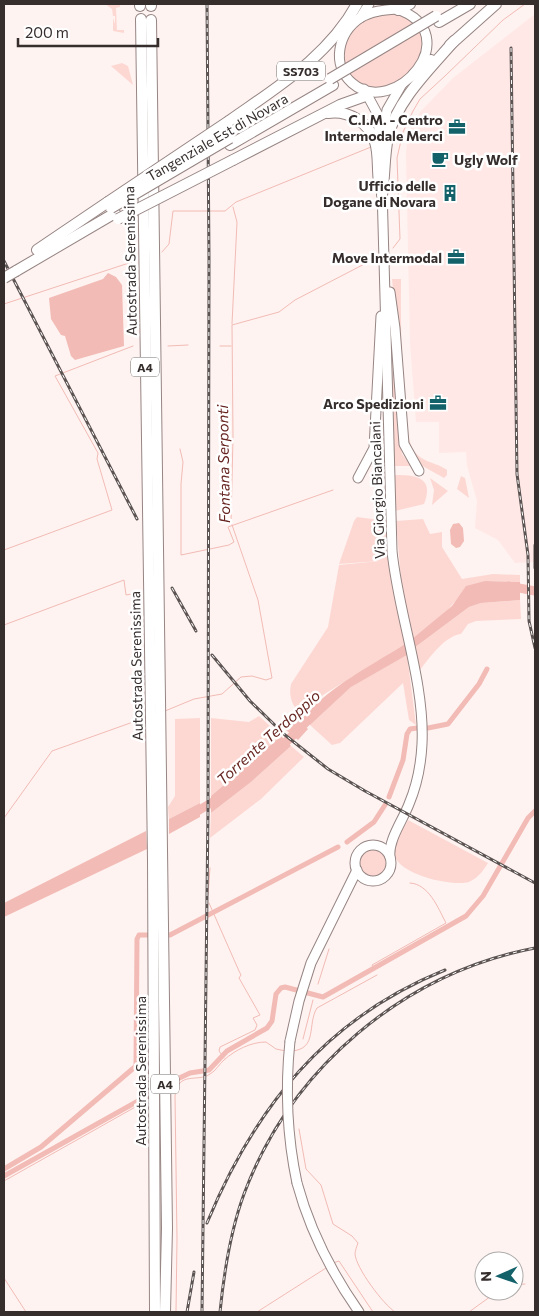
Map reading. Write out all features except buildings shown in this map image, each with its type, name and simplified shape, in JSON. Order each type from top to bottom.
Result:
[{"type":"highway","name":"SS703","points":[[312,61],[344,24],[357,4]]},
{"type":"highway","points":[[395,8],[410,4]]},
{"type":"highway","name":"Tangenziale Est di Novara","points":[[4,278],[11,269],[332,82],[437,19],[457,4]]},
{"type":"highway","name":"Tangenziale Est di Novara","points":[[437,19],[470,4]]},
{"type":"highway","points":[[414,74],[496,4]]},
{"type":"highway","name":"Autostrada Serenissima","points":[[140,20],[156,714],[162,800],[158,857],[155,1312]]},
{"type":"highway","name":"Autostrada Serenissima","points":[[151,20],[156,714],[152,806],[158,857],[167,1228],[165,1312]]},
{"type":"highway","name":"SS703","points":[[113,210],[229,121],[293,78],[345,34]]},
{"type":"highway","points":[[382,142],[404,103],[454,41]]},
{"type":"highway","name":"SS703","points":[[113,210],[233,160],[366,92]]},
{"type":"highway","name":"SS703","points":[[320,115],[336,112],[352,116],[366,126],[382,142],[382,195]]},
{"type":"main road","points":[[360,19],[377,11],[395,8],[415,18],[420,24],[426,38],[426,53],[414,74],[402,84],[384,90],[366,92],[351,82],[341,70],[339,53],[345,34],[360,19],[369,4]]},
{"type":"main road","name":"Via Giorgio Biancalani","points":[[402,84],[387,110],[381,158],[390,522],[398,595],[422,721],[422,752],[412,796],[404,816]]},
{"type":"main road","name":"Via Giorgio Biancalani","points":[[366,92],[378,115],[382,142]]},
{"type":"main road","points":[[383,248],[395,328],[404,444],[419,471]]},
{"type":"main road","points":[[358,478],[374,448],[383,248]]},
{"type":"main road","points":[[371,880],[365,879],[357,870],[355,862],[358,852],[367,846],[378,846],[388,837],[404,816]]},
{"type":"main road","points":[[335,915],[363,881],[377,880],[387,874],[391,863],[390,844],[404,816]]},
{"type":"main road","points":[[378,846],[390,857]]},
{"type":"main road","points":[[357,870],[317,950],[302,992],[290,1041],[287,1104],[290,1138],[298,1183],[307,1218],[329,1266],[359,1312]]},
{"type":"shaded area","points":[[105,4],[120,4],[120,7],[116,8],[117,30],[124,30],[124,33],[113,31],[113,18],[115,24],[115,16],[113,16],[112,9]]},
{"type":"shaded area","points":[[391,13],[411,21],[421,33],[421,49],[415,64],[403,77],[388,86],[371,88],[354,80],[348,73],[344,66],[343,49],[355,26],[372,16]]},
{"type":"shaded area","points":[[535,14],[535,562],[515,563],[498,540],[475,528],[477,501],[467,466],[466,452],[439,453],[439,422],[416,422],[410,343],[406,153],[408,132],[421,111],[453,78]]},
{"type":"shaded area","points":[[122,63],[128,66],[133,85],[111,66]]},
{"type":"shaded area","points":[[108,273],[116,277],[122,285],[124,346],[75,360],[71,356],[65,336],[61,335],[51,319],[49,298],[103,279]]},
{"type":"shaded area","points":[[392,279],[401,279],[402,369],[409,439],[414,451],[418,455],[447,470],[447,475],[444,478],[419,464],[407,446]]},
{"type":"shaded area","points":[[392,337],[399,441],[402,454],[411,466],[394,466]]},
{"type":"shaded area","points":[[394,475],[421,479],[427,488],[424,504],[395,511]]},
{"type":"shaded area","points":[[461,476],[465,478],[469,498],[457,489]]},
{"type":"shaded area","points":[[430,478],[448,491],[432,505],[434,490]]},
{"type":"shaded area","points":[[357,517],[387,521],[392,578],[405,644],[323,695],[303,717],[296,710],[292,702],[291,684],[328,627],[339,565],[380,561],[339,564]]},
{"type":"shaded area","points":[[423,519],[430,534],[442,532],[442,547],[462,579],[493,574],[520,575],[520,582],[485,581],[459,597],[444,614],[412,639],[402,592],[396,521]]},
{"type":"shaded area","points":[[459,523],[463,528],[464,541],[460,547],[456,548],[451,544],[450,530],[453,524]]},
{"type":"shaded area","points":[[485,581],[520,582],[520,600],[481,603],[469,607],[414,648],[412,639],[452,606],[466,586]]},
{"type":"shaded area","points":[[520,600],[521,619],[476,621],[468,624],[461,634],[449,639],[433,653],[420,670],[418,668],[414,648],[469,607],[481,603]]},
{"type":"shaded area","points":[[405,644],[407,655],[351,687],[310,725],[303,717],[339,686]]},
{"type":"shaded area","points":[[407,655],[416,725],[409,720],[403,683],[340,743],[332,745],[310,725],[352,686]]},
{"type":"shaded area","points":[[259,716],[281,736],[211,796],[211,718],[249,722]]},
{"type":"shaded area","points":[[200,718],[200,803],[169,819],[168,807],[175,796],[175,719]]},
{"type":"shaded area","points":[[297,718],[308,729],[298,740],[286,730]]},
{"type":"shaded area","points":[[281,736],[291,746],[251,782],[211,813],[211,796]]},
{"type":"shaded area","points":[[291,746],[304,757],[261,799],[210,838],[211,813],[251,782]]},
{"type":"shaded area","points":[[200,803],[200,817],[169,834],[169,819]]},
{"type":"shaded area","points":[[408,820],[488,863],[475,878],[469,882],[461,883],[438,881],[403,867],[397,860],[394,848]]},
{"type":"shaded area","points":[[146,831],[147,849],[4,917],[4,903]]},
{"type":"shaded area","points":[[372,849],[382,853],[386,863],[382,873],[372,877],[362,873],[358,863],[362,853]]},
{"type":"waterway","name":"Fontana Serponti","points":[[393,248],[400,239],[397,158],[403,132],[413,111],[420,99],[503,20],[525,4]]},
{"type":"waterway","points":[[393,137],[403,133]]},
{"type":"waterway","points":[[162,252],[169,244],[173,211],[225,211],[236,202],[371,147]]},
{"type":"waterway","points":[[232,324],[237,222],[233,207]]},
{"type":"waterway","name":"Fontana Serponti","points":[[165,711],[194,699],[222,694],[241,677],[252,676],[266,680],[272,678],[258,600],[231,522],[233,438],[232,325],[279,312],[295,300],[376,258]]},
{"type":"waterway","points":[[4,304],[132,262]]},
{"type":"waterway","points":[[168,346],[188,345]]},
{"type":"waterway","points":[[4,550],[112,510],[97,459],[98,453],[55,376],[133,346]]},
{"type":"waterway","points":[[220,346],[231,346]]},
{"type":"waterway","points":[[180,449],[183,462],[181,484],[181,555],[229,545],[234,542],[228,527],[333,490]]},
{"type":"waterway","points":[[4,625],[124,580],[126,595],[132,594]]},
{"type":"waterway","name":"Torrente Terdoppio","points":[[508,586],[535,591]]},
{"type":"waterway","points":[[428,728],[448,724],[479,684],[487,669]]},
{"type":"waterway","name":"Torrente Terdoppio","points":[[279,749],[314,714]]},
{"type":"waterway","name":"Fontana Serponti","points":[[4,818],[52,751],[147,717]]},
{"type":"waterway","points":[[389,797],[403,760],[407,734],[410,729],[417,728]]},
{"type":"waterway","name":"Torrente Terdoppio","points":[[191,815],[221,797]]},
{"type":"waterway","points":[[347,842],[374,822],[385,805]]},
{"type":"waterway","points":[[171,1082],[190,1073],[209,1070],[227,1051],[267,1028],[272,1021],[276,994],[281,988],[285,987],[323,997],[466,916],[483,896],[528,818],[535,811]]},
{"type":"waterway","points":[[170,935],[338,847]]},
{"type":"waterway","points":[[208,895],[210,868]]},
{"type":"waterway","points":[[373,967],[372,965],[446,923],[428,892],[417,884],[410,883]]},
{"type":"waterway","points":[[209,903],[241,975],[239,978],[260,1015],[253,1018],[257,1025],[255,1030],[220,1047],[219,1051],[224,1058]]},
{"type":"waterway","points":[[4,1169],[41,1147],[136,1066],[137,939],[139,935],[147,935]]},
{"type":"waterway","points":[[318,984],[329,949]]},
{"type":"waterway","points":[[292,1051],[300,1049],[309,1041],[314,1014],[317,1008],[377,975]]},
{"type":"waterway","points":[[303,1039],[313,1000]]},
{"type":"waterway","points":[[176,1312],[175,1096],[177,1088],[184,1080],[200,1078],[210,1074],[228,1056],[249,1045],[266,1042],[276,1049],[286,1051]]},
{"type":"waterway","points":[[4,1176],[147,1096]]},
{"type":"waterway","points":[[4,1181],[146,1101]]},
{"type":"waterway","points":[[299,1129],[306,1169],[321,1185],[333,1224],[352,1236],[358,1243],[355,1254],[360,1268],[377,1294],[395,1312]]},
{"type":"waterway","points":[[333,1263],[339,1261],[373,1312]]},
{"type":"waterway","points":[[257,1312],[326,1268]]},
{"type":"waterway","points":[[4,1278],[26,1312]]},
{"type":"waterway","points":[[469,1312],[484,1301]]},
{"type":"railway","points":[[202,1312],[208,811],[209,260],[207,4]]},
{"type":"railway","points":[[511,48],[517,474],[528,555],[529,621],[535,648]]},
{"type":"railway","points":[[4,261],[137,519]]},
{"type":"railway","points":[[535,545],[535,568]]},
{"type":"railway","points":[[172,588],[196,631]]},
{"type":"railway","points":[[212,655],[250,701],[285,735],[328,769],[535,883]]},
{"type":"railway","points":[[220,1312],[228,1252],[244,1194],[265,1148],[291,1106],[322,1067],[358,1033],[398,1004],[441,979],[487,961],[535,948]]},
{"type":"railway","points":[[207,1223],[226,1181],[248,1141],[272,1105],[299,1071],[330,1041],[364,1013],[403,990],[445,970]]},
{"type":"railway","points":[[187,1312],[194,1272]]},
{"type":"place","name":"C.I.M. - Centro Intermodale Merci","points":[[457,127]]},
{"type":"place","name":"Ugly Wolf","points":[[440,159]]},
{"type":"place","name":"Ufficio delle Dogane di Novara","points":[[450,193]]},
{"type":"place","name":"Move Intermodal","points":[[456,257]]},
{"type":"place","name":"Arco Spedizioni","points":[[438,403]]}]
